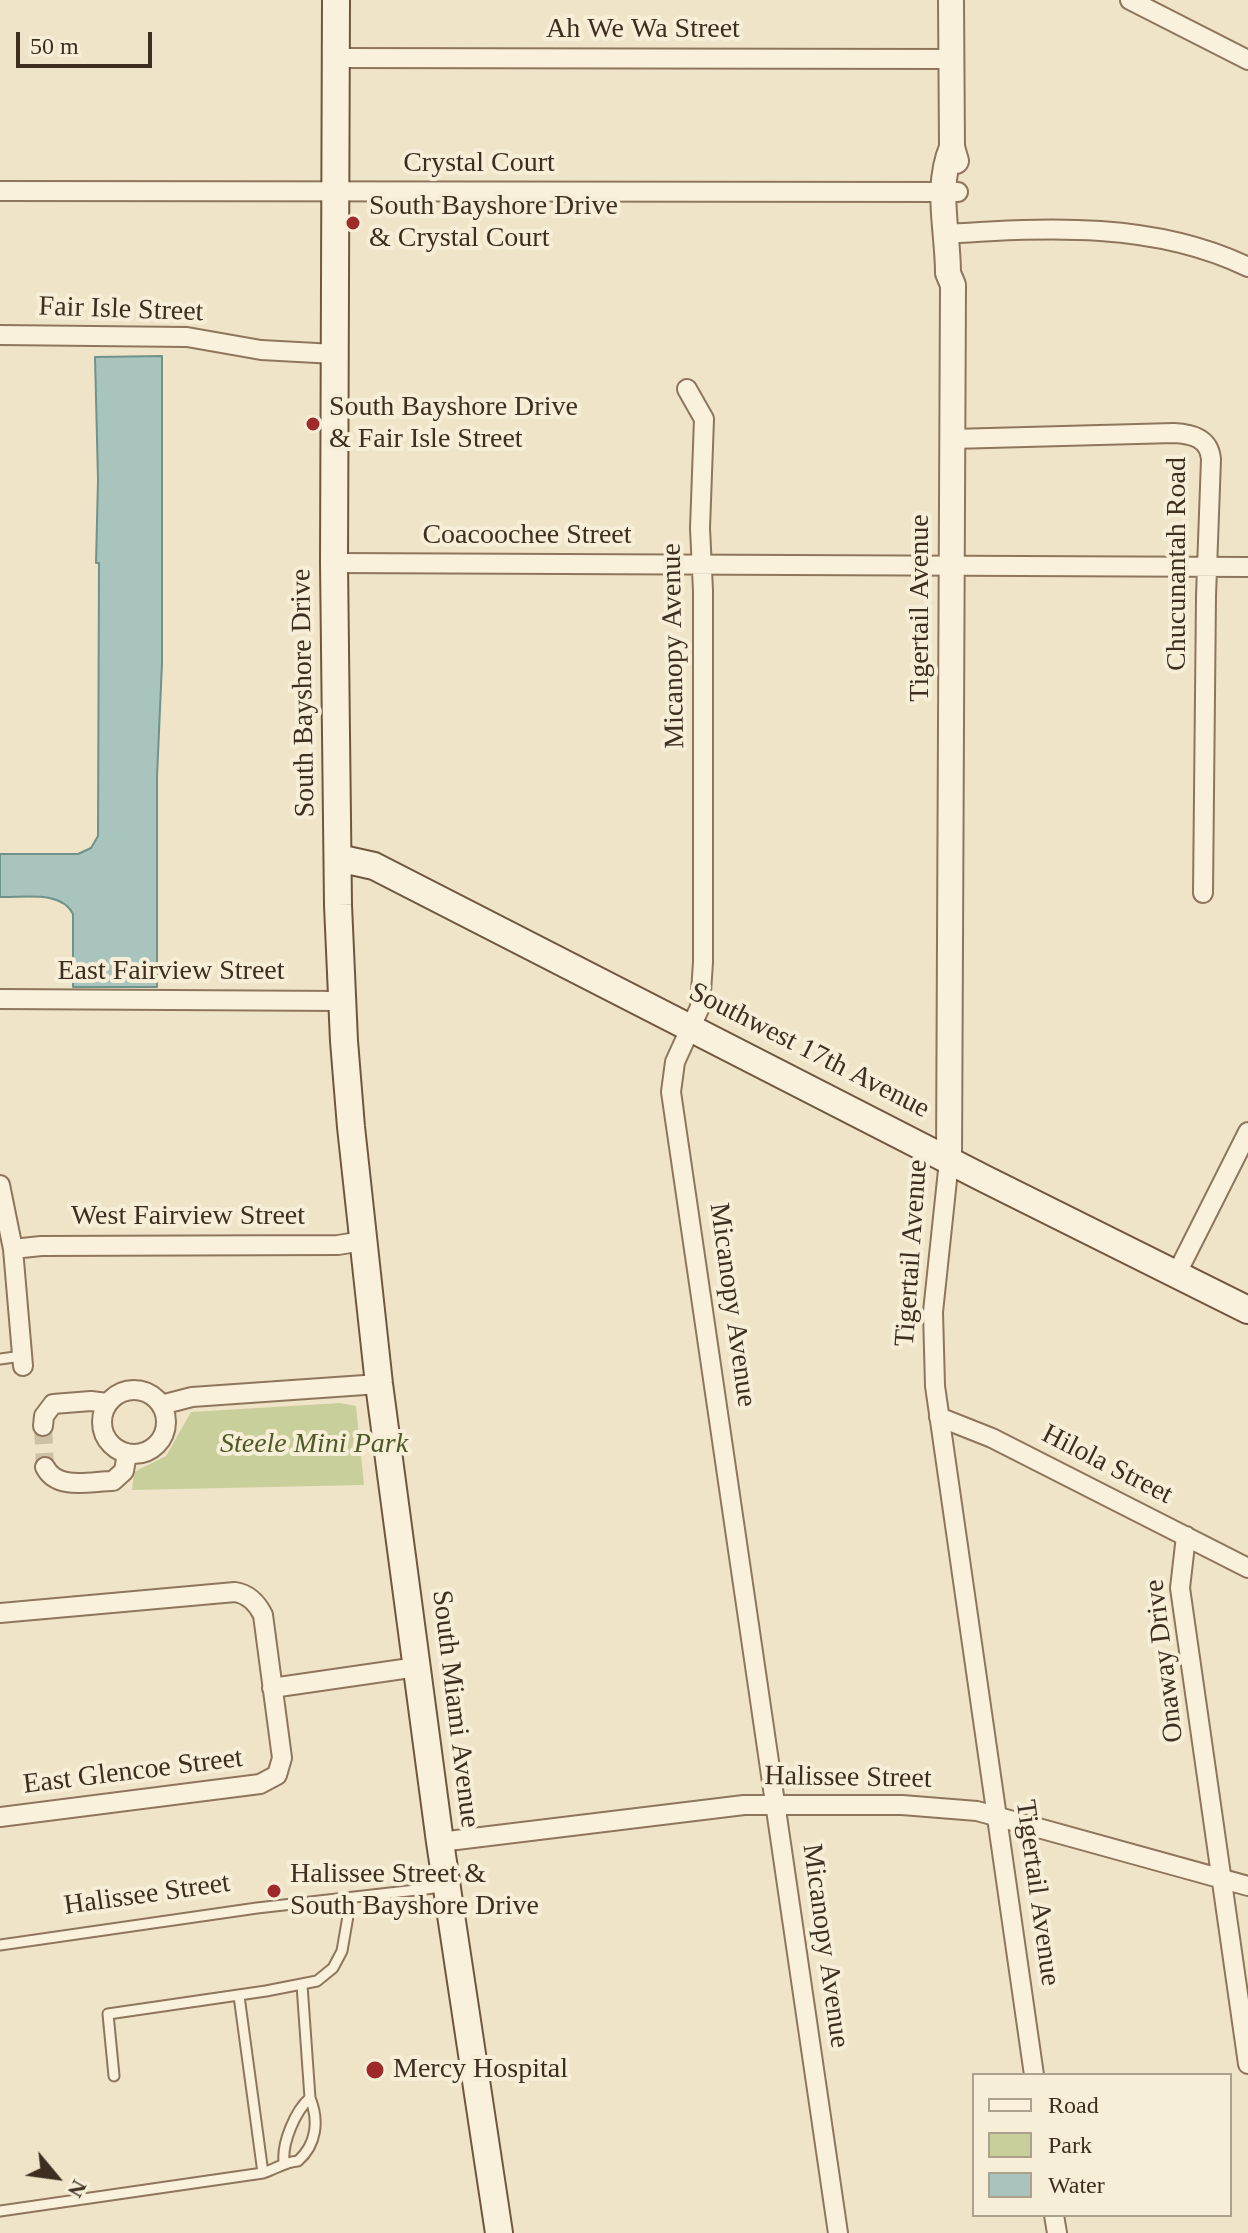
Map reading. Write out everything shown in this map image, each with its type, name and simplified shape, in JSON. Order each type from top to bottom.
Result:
[{"type":"main road","name":"South Bayshore Drive","points":[[336,0],[334,563],[341,1001],[379,1384]]},
{"type":"main road","name":"Southwest 17th Avenue","points":[[338,858],[374,866],[949,1161],[1248,1310]]},
{"type":"main road","name":"South Miami Avenue","points":[[379,1384],[446,1886],[499,2233]]},
{"type":"street","name":"Tigertail Avenue","points":[[951,0],[952,147],[956,158],[950,192],[955,233],[963,258],[953,285],[949,1161],[933,1312],[935,1386],[1034,2073]]},
{"type":"street","points":[[1130,0],[1248,60]]},
{"type":"street","name":"Ah We Wa Street","points":[[336,58],[951,59]]},
{"type":"street","name":"Crystal Court","points":[[0,191],[950,192]]},
{"type":"street","points":[[955,233],[1088,231],[1143,234],[1191,245],[1248,267]]},
{"type":"street","name":"Fair Isle Street","points":[[0,335],[187,337],[261,350],[335,354]]},
{"type":"street","name":"Micanopy Avenue","points":[[687,389],[704,419],[703,953],[701,1001],[672,1072],[672,1103],[838,2233]]},
{"type":"street","name":"Chucunantah Road","points":[[952,439],[1174,433],[1198,438],[1208,446],[1211,459],[1203,893]]},
{"type":"street","name":"Coacoochee Street","points":[[334,563],[1248,567]]},
{"type":"street","name":"East Fairview Street","points":[[0,999],[341,1001]]},
{"type":"street","points":[[1177,1273],[1248,1132]]},
{"type":"street","points":[[1,1194],[22,1361]]},
{"type":"street","name":"West Fairview Street","points":[[6,1251],[41,1246],[338,1245],[363,1241]]},
{"type":"street","points":[[161,1405],[192,1397],[379,1384]]},
{"type":"street","points":[[139,1390],[155,1398],[161,1405],[165,1429],[157,1443],[144,1452],[127,1453],[113,1446],[104,1434],[102,1418],[107,1403],[121,1392],[139,1390]]},
{"type":"street","points":[[43,1426],[44,1416],[53,1404],[107,1403]]},
{"type":"street","name":"Hilola Street","points":[[939,1417],[992,1438],[1248,1568]]},
{"type":"street","points":[[45,1467],[51,1477],[64,1483],[113,1481],[124,1471],[127,1453]]},
{"type":"street","name":"Onaway Drive","points":[[1186,1536],[1180,1588],[1248,2064]]},
{"type":"street","points":[[0,1613],[240,1593],[253,1600],[263,1615],[272,1688],[417,1667]]},
{"type":"street","name":"East Glencoe Street","points":[[0,1817],[266,1783],[277,1775],[282,1758],[272,1688]]},
{"type":"street","name":"Halissee Street","points":[[440,1842],[698,1809],[776,1803],[917,1805],[996,1816],[1248,1886]]},
{"type":"lane","points":[[0,1359],[22,1361]]},
{"type":"lane","name":"Halissee Street","points":[[0,1945],[446,1886]]},
{"type":"lane","points":[[114,2076],[108,2014],[302,1985],[325,1976],[339,1959],[347,1927],[345,1898]]},
{"type":"lane","points":[[0,2211],[263,2173],[276,2169],[284,2162],[298,2161],[312,2140],[316,2113],[310,2098],[302,1985]]},
{"type":"lane","points":[[239,1996],[263,2173]]},
{"type":"lane","points":[[284,2162],[283,2149],[294,2121],[300,2107],[310,2098]]},
{"type":"green space","name":"Steele Mini Park","points":[[340,1403],[356,1406],[364,1485],[132,1490],[134,1472],[166,1456],[191,1412]]},
{"type":"water","points":[[162,356],[162,663],[157,777],[157,987],[73,987],[73,914],[67,906],[51,898],[0,897],[0,854],[78,854],[91,848],[98,836],[99,563],[96,563],[98,480],[95,357]]},
{"type":"tunnel","points":[[43,1426],[45,1467]]},
{"type":"place","name":"South Bayshore Drive & Crystal Court","points":[[353,223]]},
{"type":"place","name":"South Bayshore Drive & Fair Isle Street","points":[[313,424]]},
{"type":"place","name":"Halissee Street & South Bayshore Drive","points":[[274,1891]]},
{"type":"place","name":"Mercy Hospital","points":[[375,2070]]}]
